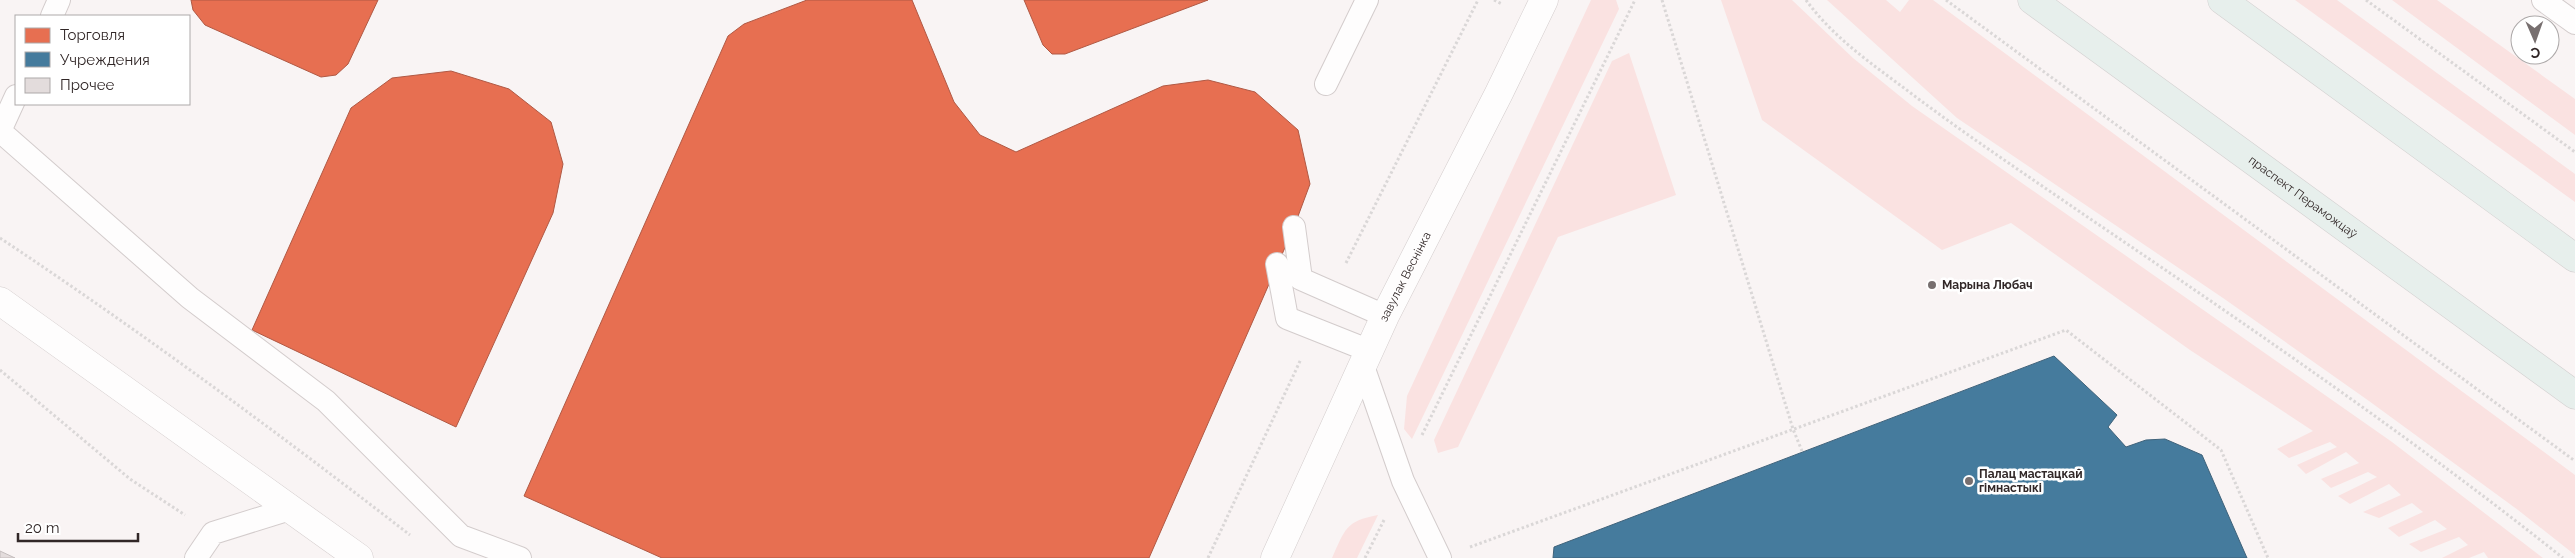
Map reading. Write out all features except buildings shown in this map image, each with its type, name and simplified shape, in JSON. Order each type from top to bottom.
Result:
[{"type":"main road","name":"праспект Пераможцаў","points":[[2032,0],[2575,395]]},
{"type":"main road","points":[[2222,0],[2575,258]]},
{"type":"street","name":"завулак Веснінка","points":[[1275,558],[1385,316],[1499,93],[1544,0]]},
{"type":"street","points":[[0,301],[359,558]]},
{"type":"lane","points":[[52,15],[59,0]]},
{"type":"lane","points":[[1326,84],[1367,0]]},
{"type":"lane","points":[[2543,0],[2575,23]]},
{"type":"lane","points":[[15,98],[0,131],[190,298],[326,401],[461,536],[520,558]]},
{"type":"lane","points":[[1294,227],[1301,279],[1385,316]]},
{"type":"lane","points":[[1278,264],[1287,318],[1366,358],[1403,481],[1440,558]]},
{"type":"lane","points":[[196,558],[213,534],[290,509]]},
{"type":"path","points":[[1420,439],[1635,0]]},
{"type":"path","points":[[1662,0],[1793,429],[1802,450]]},
{"type":"path","points":[[1806,0],[1817,15],[1856,52],[1952,124],[2322,379],[2505,512],[2563,558]]},
{"type":"path","points":[[1946,0],[2575,462]]},
{"type":"path","points":[[2366,0],[2575,152]]},
{"type":"path","points":[[0,238],[69,284],[348,487],[417,540]]},
{"type":"path","points":[[1467,548],[2066,330],[2221,450],[2268,558]]},
{"type":"path","points":[[0,370],[130,479],[213,534]]},
{"type":"shaded area","points":[[1591,0],[1616,0],[1619,9],[1412,439],[1404,429],[1407,396]]},
{"type":"shaded area","points":[[1721,0],[1792,0],[1853,58],[1912,106],[2392,442],[2543,558],[2488,558],[2484,552],[2469,558],[2442,558],[2468,545],[2459,537],[2421,552],[2409,544],[2447,529],[2435,520],[2399,537],[2388,528],[2423,512],[2412,503],[2379,518],[2363,512],[2401,495],[2389,484],[2350,504],[2338,496],[2377,477],[2368,472],[2331,488],[2321,479],[2359,463],[2346,452],[2306,474],[2297,465],[2337,447],[2330,442],[2289,458],[2277,449],[2313,431],[2190,350],[2011,223],[1942,250],[1762,120]]},
{"type":"shaded area","points":[[1827,0],[1886,0],[1900,12],[1909,0],[1933,0],[2575,475],[2575,555],[2518,510],[2369,401],[2223,298],[1957,118]]},
{"type":"shaded area","points":[[2295,0],[2337,0],[2575,174],[2575,202]]},
{"type":"shaded area","points":[[2392,0],[2437,0],[2510,52],[2510,65],[2528,65],[2575,99],[2575,135]]},
{"type":"shaded area","points":[[1629,53],[1676,195],[1558,237],[1458,447],[1438,453],[1434,440],[1612,61]]},
{"type":"shaded area","points":[[1378,515],[1357,558],[1332,558],[1340,540],[1352,524],[1367,517]]},
{"type":"place","name":"Марына Любач","points":[[1932,285]]},
{"type":"place","name":"Палац мастацкай гімнастыкі","points":[[1969,481]]}]
